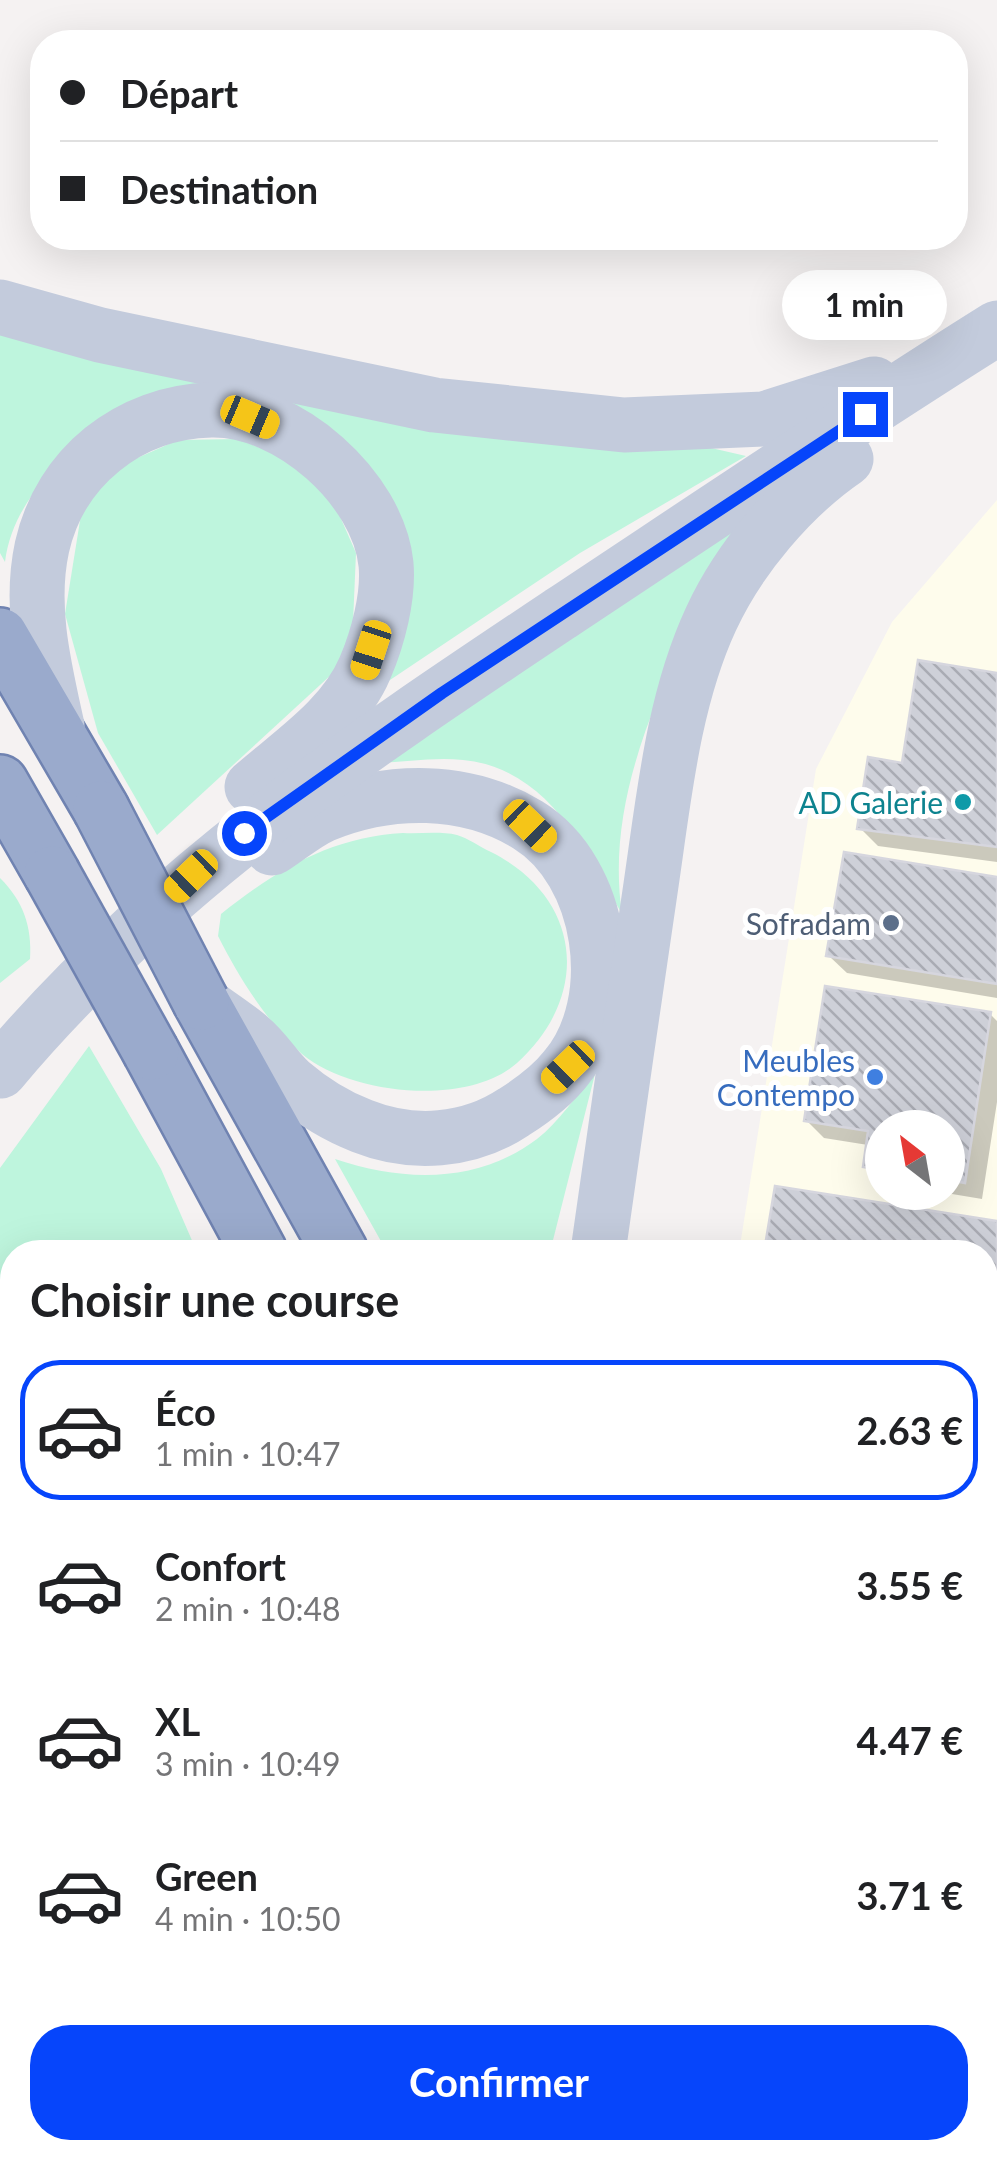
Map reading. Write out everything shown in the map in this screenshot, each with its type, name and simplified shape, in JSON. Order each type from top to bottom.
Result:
[{"type":"highway","points":[[0,636],[101,808],[201,1002],[333,1240]]},
{"type":"highway","points":[[0,783],[151,1052],[246,1240]]},
{"type":"main road","points":[[0,307],[100,335],[434,405],[624,425],[764,419],[916,380]]},
{"type":"main road","points":[[0,1071],[65,1000],[191,876],[315,779],[997,328]]},
{"type":"main road","points":[[600,1240],[671,753],[699,649],[712,617],[757,547],[807,486],[878,437],[916,380]]},
{"type":"main road","points":[[58,731],[39,642],[38,596],[42,548],[57,502],[77,472],[101,448],[131,431],[174,415],[213,410],[250,417],[290,434],[327,460],[374,525],[386,564],[377,631],[365,670],[340,710],[247,791],[191,876]]},
{"type":"main road","points":[[191,876],[241,870],[320,816],[409,794],[450,796],[492,808],[530,826],[561,856],[585,894],[599,954],[589,1026],[568,1067],[534,1100],[497,1124],[453,1138],[402,1138],[334,1114],[290,1082],[252,1039],[201,1002]]},
{"type":"main road","points":[[0,836],[19,859],[52,874]]},
{"type":"main road","points":[[0,1029],[14,1016],[65,1000]]},
{"type":"shaded area","points":[[997,500],[997,1240],[741,1240],[816,769],[892,622]]},
{"type":"green space","points":[[0,322],[746,456],[580,553],[381,686],[402,533],[382,483],[297,411],[124,404],[67,456],[34,493],[20,514],[5,562],[0,553]]},
{"type":"green space","points":[[238,439],[293,461],[335,505],[356,553],[352,646],[332,674],[157,835],[98,733],[65,614],[83,502],[119,466],[178,440]]},
{"type":"green space","points":[[748,515],[676,657],[637,758],[624,809],[619,861],[622,914],[578,839],[541,795],[518,778],[492,766],[463,760],[378,763]]},
{"type":"green space","points":[[403,833],[457,835],[491,852],[521,871],[544,895],[559,921],[566,949],[566,978],[557,1008],[541,1036],[517,1063],[496,1077],[470,1086],[409,1090],[349,1079],[323,1068],[289,1042],[266,1014],[218,936],[221,914],[284,870],[352,841]]},
{"type":"green space","points":[[0,878],[20,905],[27,925],[30,959],[0,983]]},
{"type":"green space","points":[[89,1046],[161,1169],[192,1240],[0,1240],[0,1168]]},
{"type":"green space","points":[[595,1074],[553,1240],[380,1240],[335,1159],[413,1175],[465,1171],[514,1154],[537,1139]]},
{"type":"building","points":[[918,660],[997,673],[997,847],[857,829],[868,757],[902,763]]},
{"type":"building","points":[[844,852],[997,877],[997,984],[826,956]]},
{"type":"building","points":[[825,986],[991,1012],[965,1183],[965,1110],[865,1110],[865,1131],[804,1121]]},
{"type":"building","points":[[775,1186],[865,1200],[865,1210],[927,1210],[997,1221],[997,1240],[766,1240]]},
{"type":"place","name":"AD Galerie","points":[[963,802]]},
{"type":"place","name":"Sofradam","points":[[891,923]]},
{"type":"place","name":"Meubles Contempo","points":[[875,1077]]},
{"type":"route","points":[[244,833],[315,779],[442,693],[865,414]]}]
